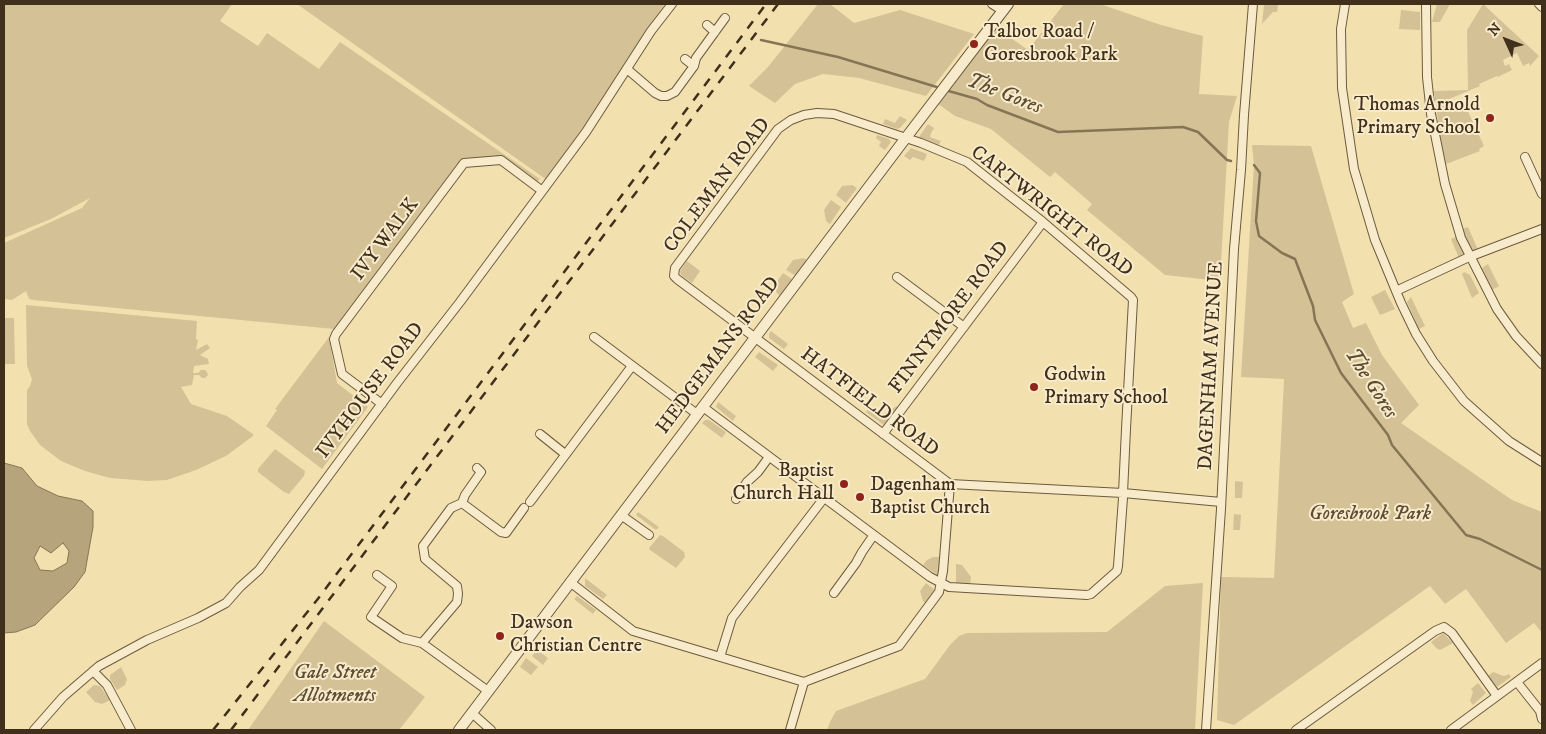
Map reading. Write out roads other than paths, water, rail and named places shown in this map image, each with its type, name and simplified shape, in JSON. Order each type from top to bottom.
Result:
[{"type":"street","name":"IVYHOUSE ROAD","points":[[34,730],[63,697],[99,666],[147,640],[198,618],[226,603],[259,570],[586,132],[626,69],[672,4]]},
{"type":"street","points":[[992,4],[1006,8]]},
{"type":"street","name":"DAGENHAM AVENUE","points":[[1206,730],[1222,502],[1234,249],[1242,170],[1241,158],[1253,4]]},
{"type":"street","points":[[1345,4],[1341,29],[1342,88],[1354,169],[1375,240],[1396,291],[1416,334],[1442,373],[1464,401],[1509,441],[1542,462]]},
{"type":"street","points":[[1426,4],[1427,77],[1433,128],[1449,199],[1461,238],[1469,257],[1506,322],[1516,336],[1542,364]]},
{"type":"street","points":[[1539,4],[1542,7]]},
{"type":"street","name":"HEDGEMANS ROAD","points":[[459,730],[904,139],[1006,8]]},
{"type":"street","points":[[626,69],[661,96],[667,96],[675,92],[694,66],[696,58],[725,18]]},
{"type":"street","points":[[707,26],[715,32]]},
{"type":"street","points":[[685,59],[694,66]]},
{"type":"street","name":"COLEMAN ROAD","points":[[674,273],[675,268],[768,140],[778,129],[791,120],[817,113],[834,114],[904,139]]},
{"type":"street","name":"CARTWRIGHT ROAD","points":[[904,139],[921,143],[967,162],[1043,222],[1132,297],[1123,493]]},
{"type":"street","points":[[1525,156],[1542,194]]},
{"type":"street","name":"IVY WALK","points":[[382,404],[342,374],[334,339],[341,326],[464,163],[501,160],[541,190]]},
{"type":"street","name":"FINNYMORE ROAD","points":[[883,434],[1043,222]]},
{"type":"street","points":[[1396,291],[1469,257],[1542,228]]},
{"type":"street","name":"HATFIELD ROAD","points":[[674,273],[677,279],[754,338],[950,484],[1123,493],[1222,502]]},
{"type":"street","points":[[897,277],[964,327]]},
{"type":"street","points":[[594,337],[632,366],[769,457],[930,577],[954,588],[1091,594],[1117,571],[1123,493]]},
{"type":"street","points":[[462,503],[501,532],[506,533],[632,366]]},
{"type":"street","points":[[540,434],[565,454]]},
{"type":"street","points":[[736,499],[747,482],[758,472],[769,457]]},
{"type":"street","points":[[422,642],[457,602],[458,594],[457,586],[425,559],[423,546],[451,508],[462,503],[465,494],[481,472],[477,468]]},
{"type":"street","points":[[570,582],[632,631],[804,682],[899,646],[939,592],[942,584],[950,484]]},
{"type":"street","points":[[720,657],[732,618],[824,498]]},
{"type":"street","points":[[621,516],[649,535]]},
{"type":"street","points":[[834,593],[874,536]]},
{"type":"street","points":[[377,575],[392,586],[371,617],[402,638],[422,642],[488,691]]},
{"type":"street","points":[[1296,730],[1434,631],[1444,627],[1452,633],[1498,696]]},
{"type":"street","points":[[1451,730],[1542,663]]},
{"type":"street","points":[[93,671],[106,685],[131,730]]},
{"type":"street","points":[[790,730],[804,682]]},
{"type":"street","points":[[1517,682],[1540,712],[1542,719]]},
{"type":"street","points":[[472,714],[491,730]]},
{"type":"waterway","name":"The Gores","points":[[761,40],[838,57],[940,88]]},
{"type":"waterway","name":"The Gores","points":[[945,90],[977,99],[987,105],[1058,132],[1183,127],[1198,132],[1227,160],[1231,161]]},
{"type":"waterway","name":"The Gores","points":[[1254,165],[1260,173],[1256,221],[1259,236],[1282,253],[1295,259],[1313,306],[1315,320],[1341,373],[1388,435],[1392,445],[1466,535],[1480,539],[1542,570]]},
{"type":"railway","points":[[213,730],[317,600],[766,4]]},
{"type":"railway","points":[[231,730],[778,4]]},
{"type":"place","name":"Talbot Road / Goresbrook Park","points":[[974,44]]},
{"type":"place","name":"Thomas Arnold Primary School","points":[[1490,118]]},
{"type":"place","name":"Godwin Primary School","points":[[1034,387]]},
{"type":"place","name":"Baptist Church Hall","points":[[844,484]]},
{"type":"place","name":"Dagenham Baptist Church","points":[[860,497]]},
{"type":"place","name":"Dawson Christian Centre","points":[[500,636]]},
{"type":"park label","name":"Goresbrook Park","points":[[1370,515]]},
{"type":"park label","name":"Gale Street Allotments","points":[[335,686]]}]
